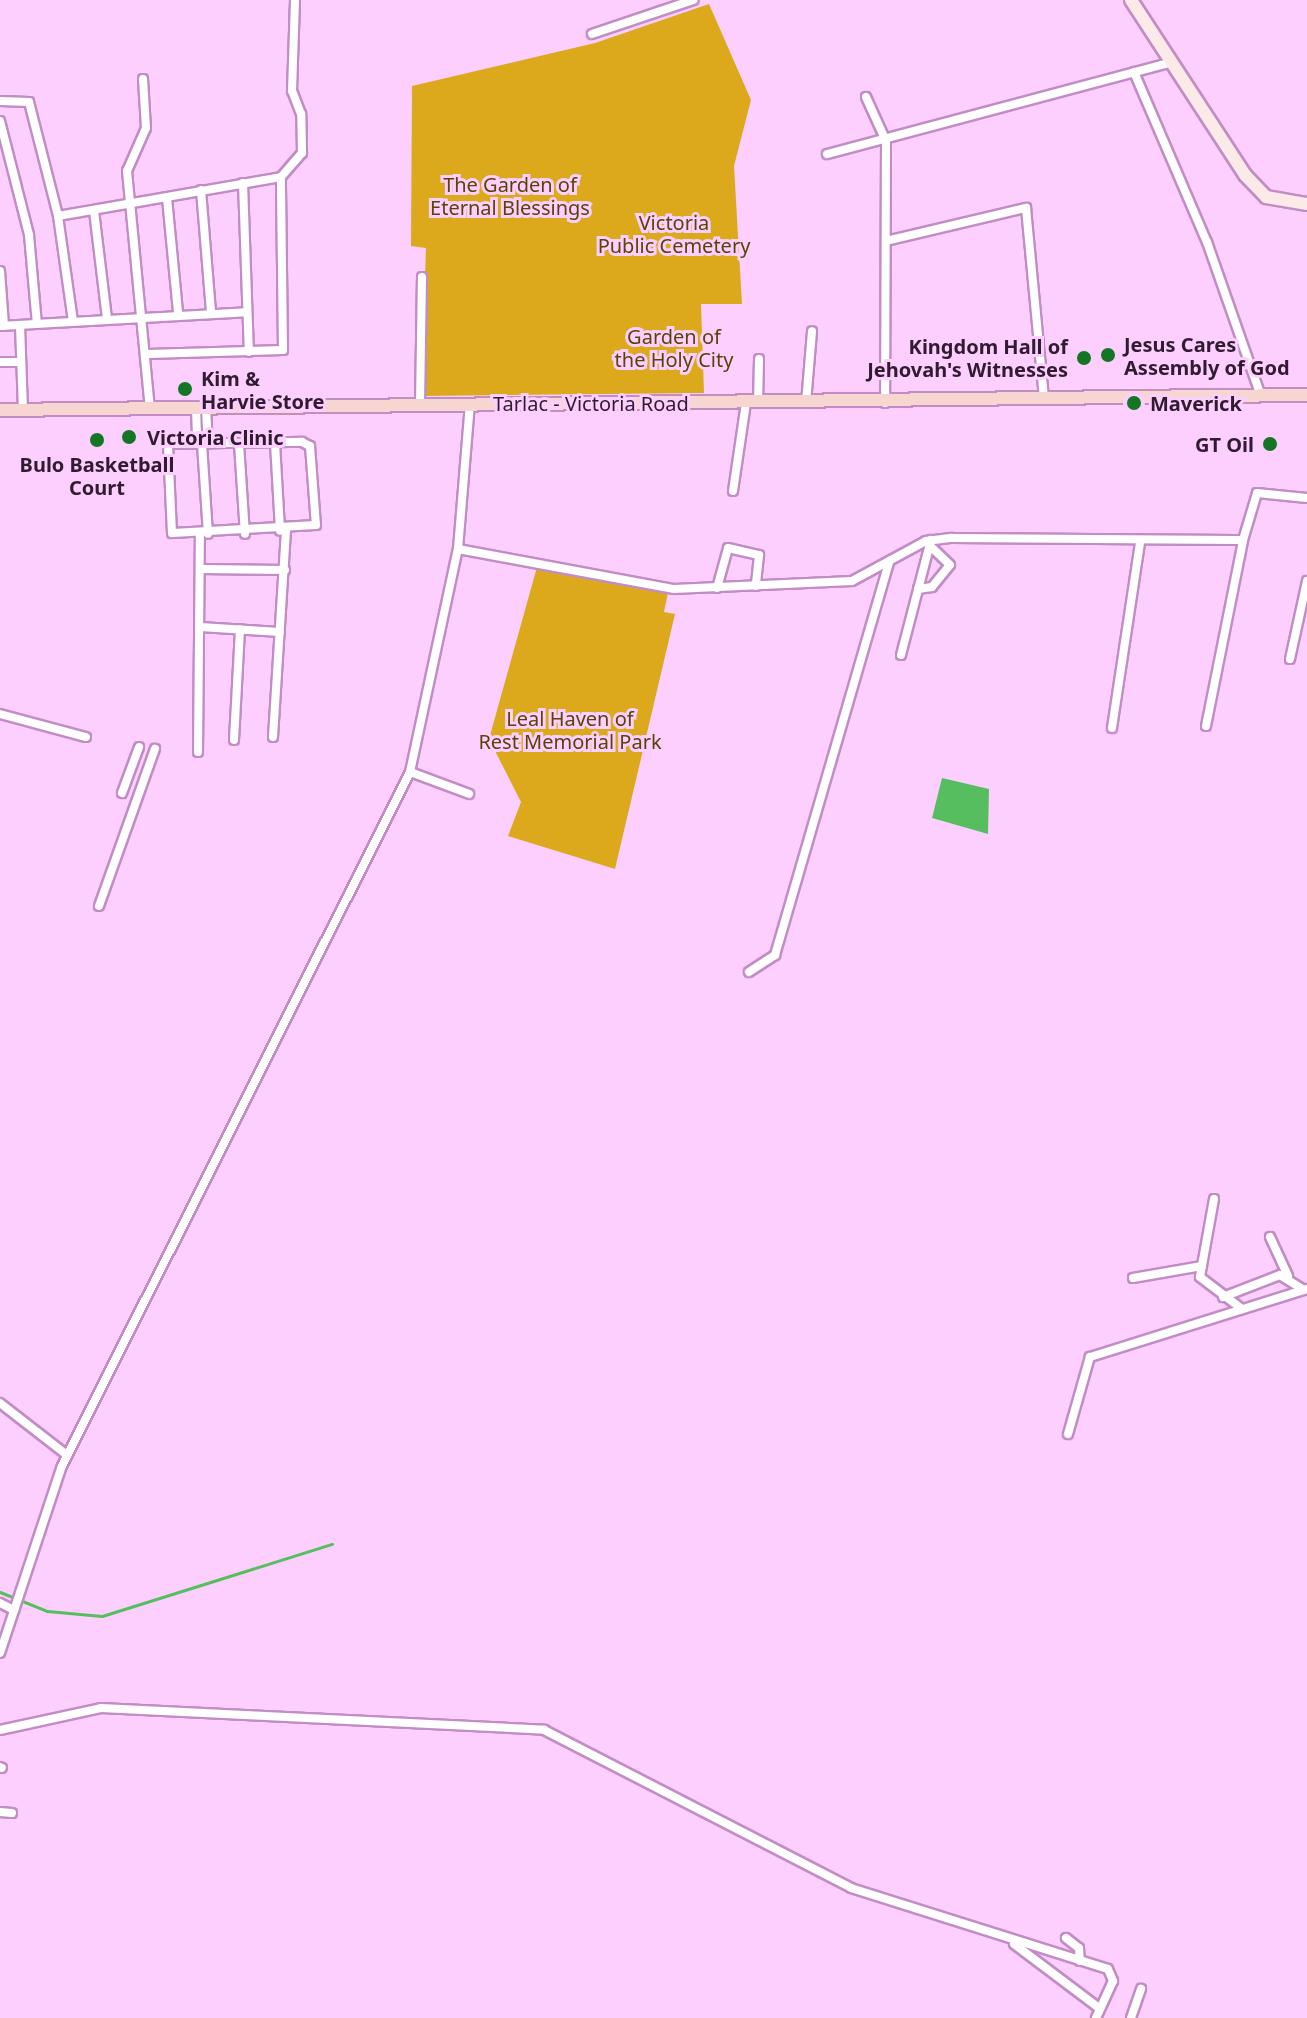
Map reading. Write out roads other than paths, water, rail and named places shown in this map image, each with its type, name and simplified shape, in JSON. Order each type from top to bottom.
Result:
[{"type":"main road","points":[[1131,0],[1255,186],[1266,197],[1307,204]]},
{"type":"main road","name":"Tarlac - Victoria Road","points":[[0,410],[470,403],[885,403],[1307,395]]},
{"type":"street","points":[[58,216],[281,177],[302,153],[292,91],[295,0]]},
{"type":"street","points":[[592,34],[693,0]]},
{"type":"street","points":[[827,154],[886,141],[1172,62]]},
{"type":"street","points":[[1134,72],[1207,242],[1261,396]]},
{"type":"street","points":[[143,79],[146,128],[127,171],[148,354],[150,409]]},
{"type":"street","points":[[866,97],[886,141],[885,403]]},
{"type":"street","points":[[0,101],[29,102],[58,216],[73,321]]},
{"type":"street","points":[[0,121],[29,235],[37,324]]},
{"type":"street","points":[[148,354],[283,350],[281,177]]},
{"type":"street","points":[[243,183],[249,352]]},
{"type":"street","points":[[201,190],[211,312]]},
{"type":"street","points":[[167,198],[178,313]]},
{"type":"street","points":[[886,241],[1026,208],[1044,398]]},
{"type":"street","points":[[94,211],[107,318]]},
{"type":"street","points":[[0,271],[2,326],[178,313],[247,312]]},
{"type":"street","points":[[420,404],[422,277]]},
{"type":"street","points":[[20,325],[23,410]]},
{"type":"street","points":[[806,403],[812,331]]},
{"type":"street","points":[[733,491],[759,359]]},
{"type":"street","points":[[0,362],[21,362]]},
{"type":"street","points":[[0,1653],[67,1455],[410,772],[458,549],[470,403]]},
{"type":"street","points":[[198,752],[200,569],[204,534],[201,408]]},
{"type":"street","points":[[273,737],[285,570],[275,443]]},
{"type":"street","points":[[168,444],[239,444],[310,446],[316,525],[245,534],[204,534],[170,528],[163,450],[168,444]]},
{"type":"street","points":[[239,444],[245,534]]},
{"type":"street","points":[[1206,726],[1243,540],[1257,493],[1307,498]]},
{"type":"street","points":[[458,549],[615,582],[717,588],[852,581],[931,543],[1243,540]]},
{"type":"street","points":[[1112,728],[1140,542]]},
{"type":"street","points":[[918,589],[932,587],[950,565],[931,543]]},
{"type":"street","points":[[901,655],[931,543]]},
{"type":"street","points":[[717,588],[728,548],[759,555],[756,586]]},
{"type":"street","points":[[749,972],[775,955],[890,562]]},
{"type":"street","points":[[200,569],[285,570]]},
{"type":"street","points":[[1290,659],[1307,581]]},
{"type":"street","points":[[200,627],[280,632]]},
{"type":"street","points":[[234,740],[240,629]]},
{"type":"street","points":[[0,714],[86,737]]},
{"type":"street","points":[[122,793],[139,747]]},
{"type":"street","points":[[99,906],[155,749]]},
{"type":"street","points":[[410,772],[469,794]]},
{"type":"street","points":[[1214,1199],[1202,1266],[1204,1284],[1242,1309]]},
{"type":"street","points":[[1270,1237],[1288,1276],[1306,1290]]},
{"type":"street","points":[[1133,1278],[1202,1266]]},
{"type":"street","points":[[1223,1297],[1288,1276]]},
{"type":"street","points":[[1068,1434],[1090,1357],[1306,1290]]},
{"type":"street","points":[[0,1403],[67,1455]]},
{"type":"street","points":[[0,1603],[14,1610]]},
{"type":"street","points":[[0,1730],[122,1708],[544,1730],[851,1888],[1014,1944],[1080,1961],[1112,1973],[1096,2018]]},
{"type":"street","points":[[0,1812],[12,1813]]},
{"type":"street","points":[[1066,1938],[1079,1948],[1080,1961]]},
{"type":"street","points":[[1014,1944],[1099,2008]]},
{"type":"street","points":[[1131,2018],[1141,1989]]},
{"type":"waterway","points":[[0,1592],[47,1611],[102,1616],[332,1544]]},
{"type":"place","name":"Jesus Cares Assembly of God","points":[[1108,355]]},
{"type":"place","name":"Kingdom Hall of Jehovah's Witnesses","points":[[1084,358]]},
{"type":"place","name":"Kim & Harvie Store","points":[[185,389]]},
{"type":"place","name":"Maverick","points":[[1134,403]]},
{"type":"place","name":"Victoria Clinic","points":[[129,437]]},
{"type":"place","name":"Bulo Basketball Court","points":[[97,440]]},
{"type":"place","name":"GT Oil","points":[[1270,444]]},
{"type":"park label","name":"The Garden of Eternal Blessings","points":[[510,196]]},
{"type":"park label","name":"Victoria Public Cemetery","points":[[674,234]]},
{"type":"park label","name":"Garden of the Holy City","points":[[674,348]]},
{"type":"park label","name":"Leal Haven of Rest Memorial Park","points":[[570,730]]}]
